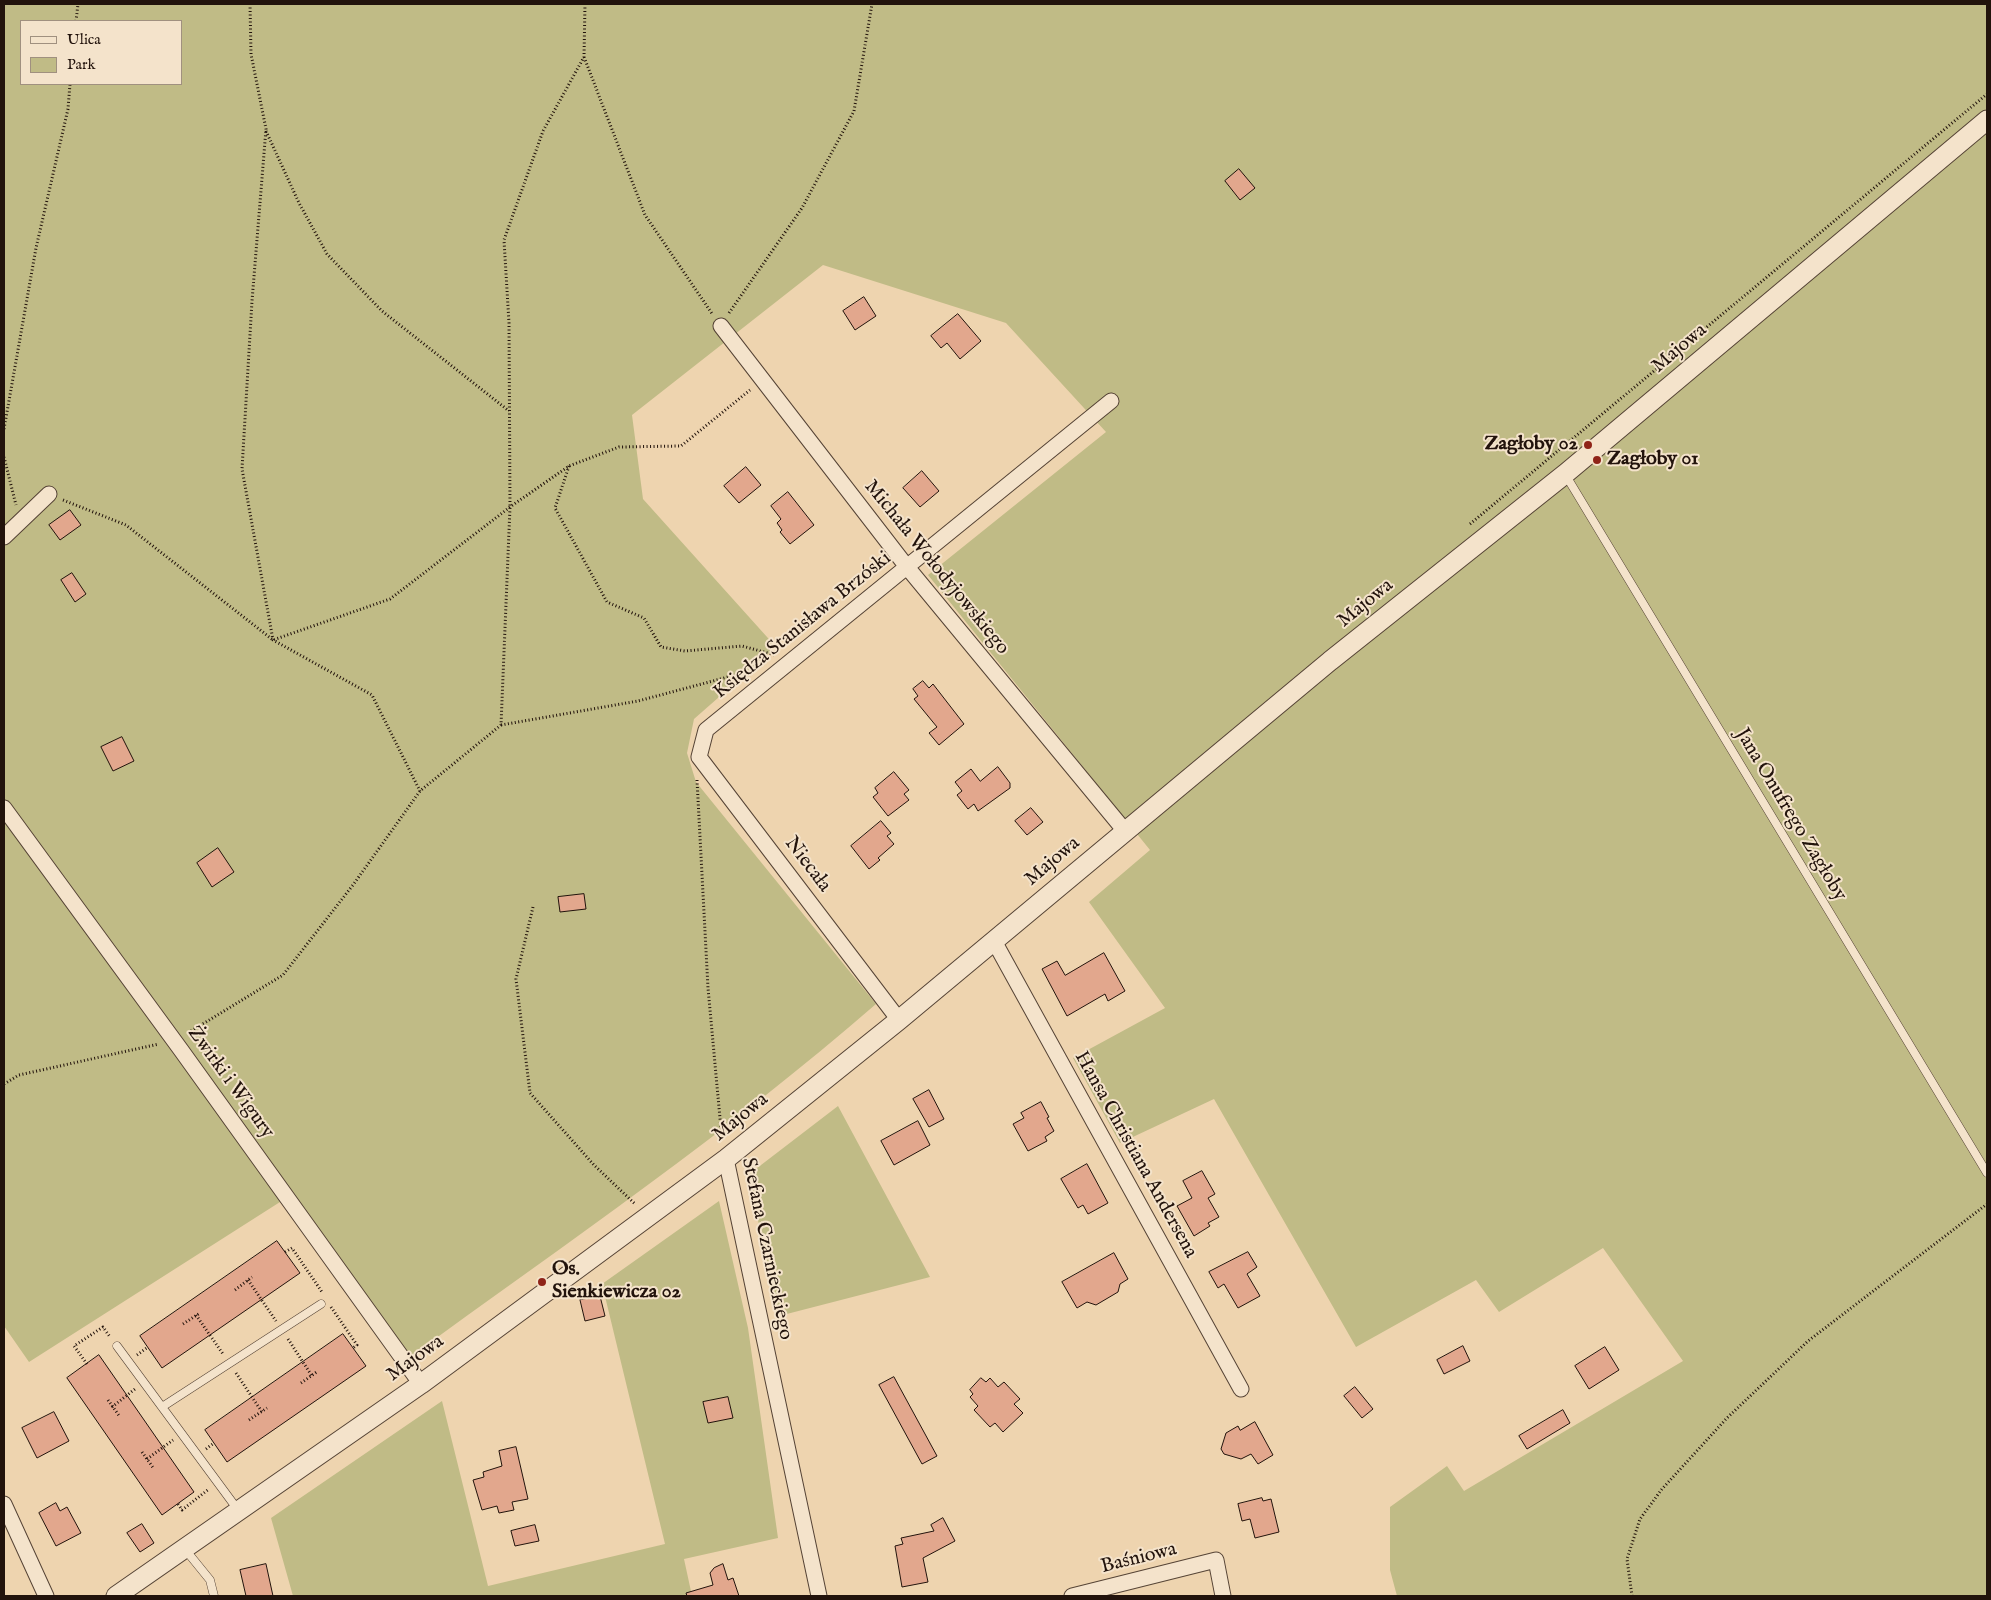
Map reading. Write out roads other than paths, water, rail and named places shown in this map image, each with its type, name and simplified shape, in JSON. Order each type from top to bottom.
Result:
[{"type":"street","name":"Majowa","points":[[116,1596],[421,1384],[726,1159],[899,1020],[1330,661],[1565,474],[1987,120]]},
{"type":"street","name":"Michała Wołodyjowskiego","points":[[721,326],[907,567],[1125,831]]},
{"type":"street","name":"Księdza Stanisława Brzóski","points":[[699,757],[706,730],[1111,400]]},
{"type":"street","points":[[4,537],[49,494]]},
{"type":"street","name":"Niecała","points":[[699,757],[899,1020]]},
{"type":"street","name":"Żwirki i Wigury","points":[[4,808],[421,1384]]},
{"type":"street","name":"Hansa Christiana Andersena","points":[[994,941],[1241,1389]]},
{"type":"street","name":"Stefana Czarnieckiego","points":[[726,1159],[819,1596]]},
{"type":"street","points":[[4,1504],[46,1596]]},
{"type":"street","name":"Baśniowa","points":[[1072,1596],[1216,1560],[1223,1596]]},
{"type":"lane","name":"Jana Onufrego Zagłoby","points":[[1565,474],[1987,1173]]},
{"type":"lane","points":[[162,1406],[321,1304]]},
{"type":"lane","points":[[117,1346],[238,1510]]},
{"type":"lane","points":[[184,1548],[210,1580],[214,1596]]},
{"type":"place","name":"Zagłoby 02","points":[[1588,445]]},
{"type":"place","name":"Zagłoby 01","points":[[1597,460]]},
{"type":"place","name":"Os. Sienkiewicza 02","points":[[542,1282]]}]
